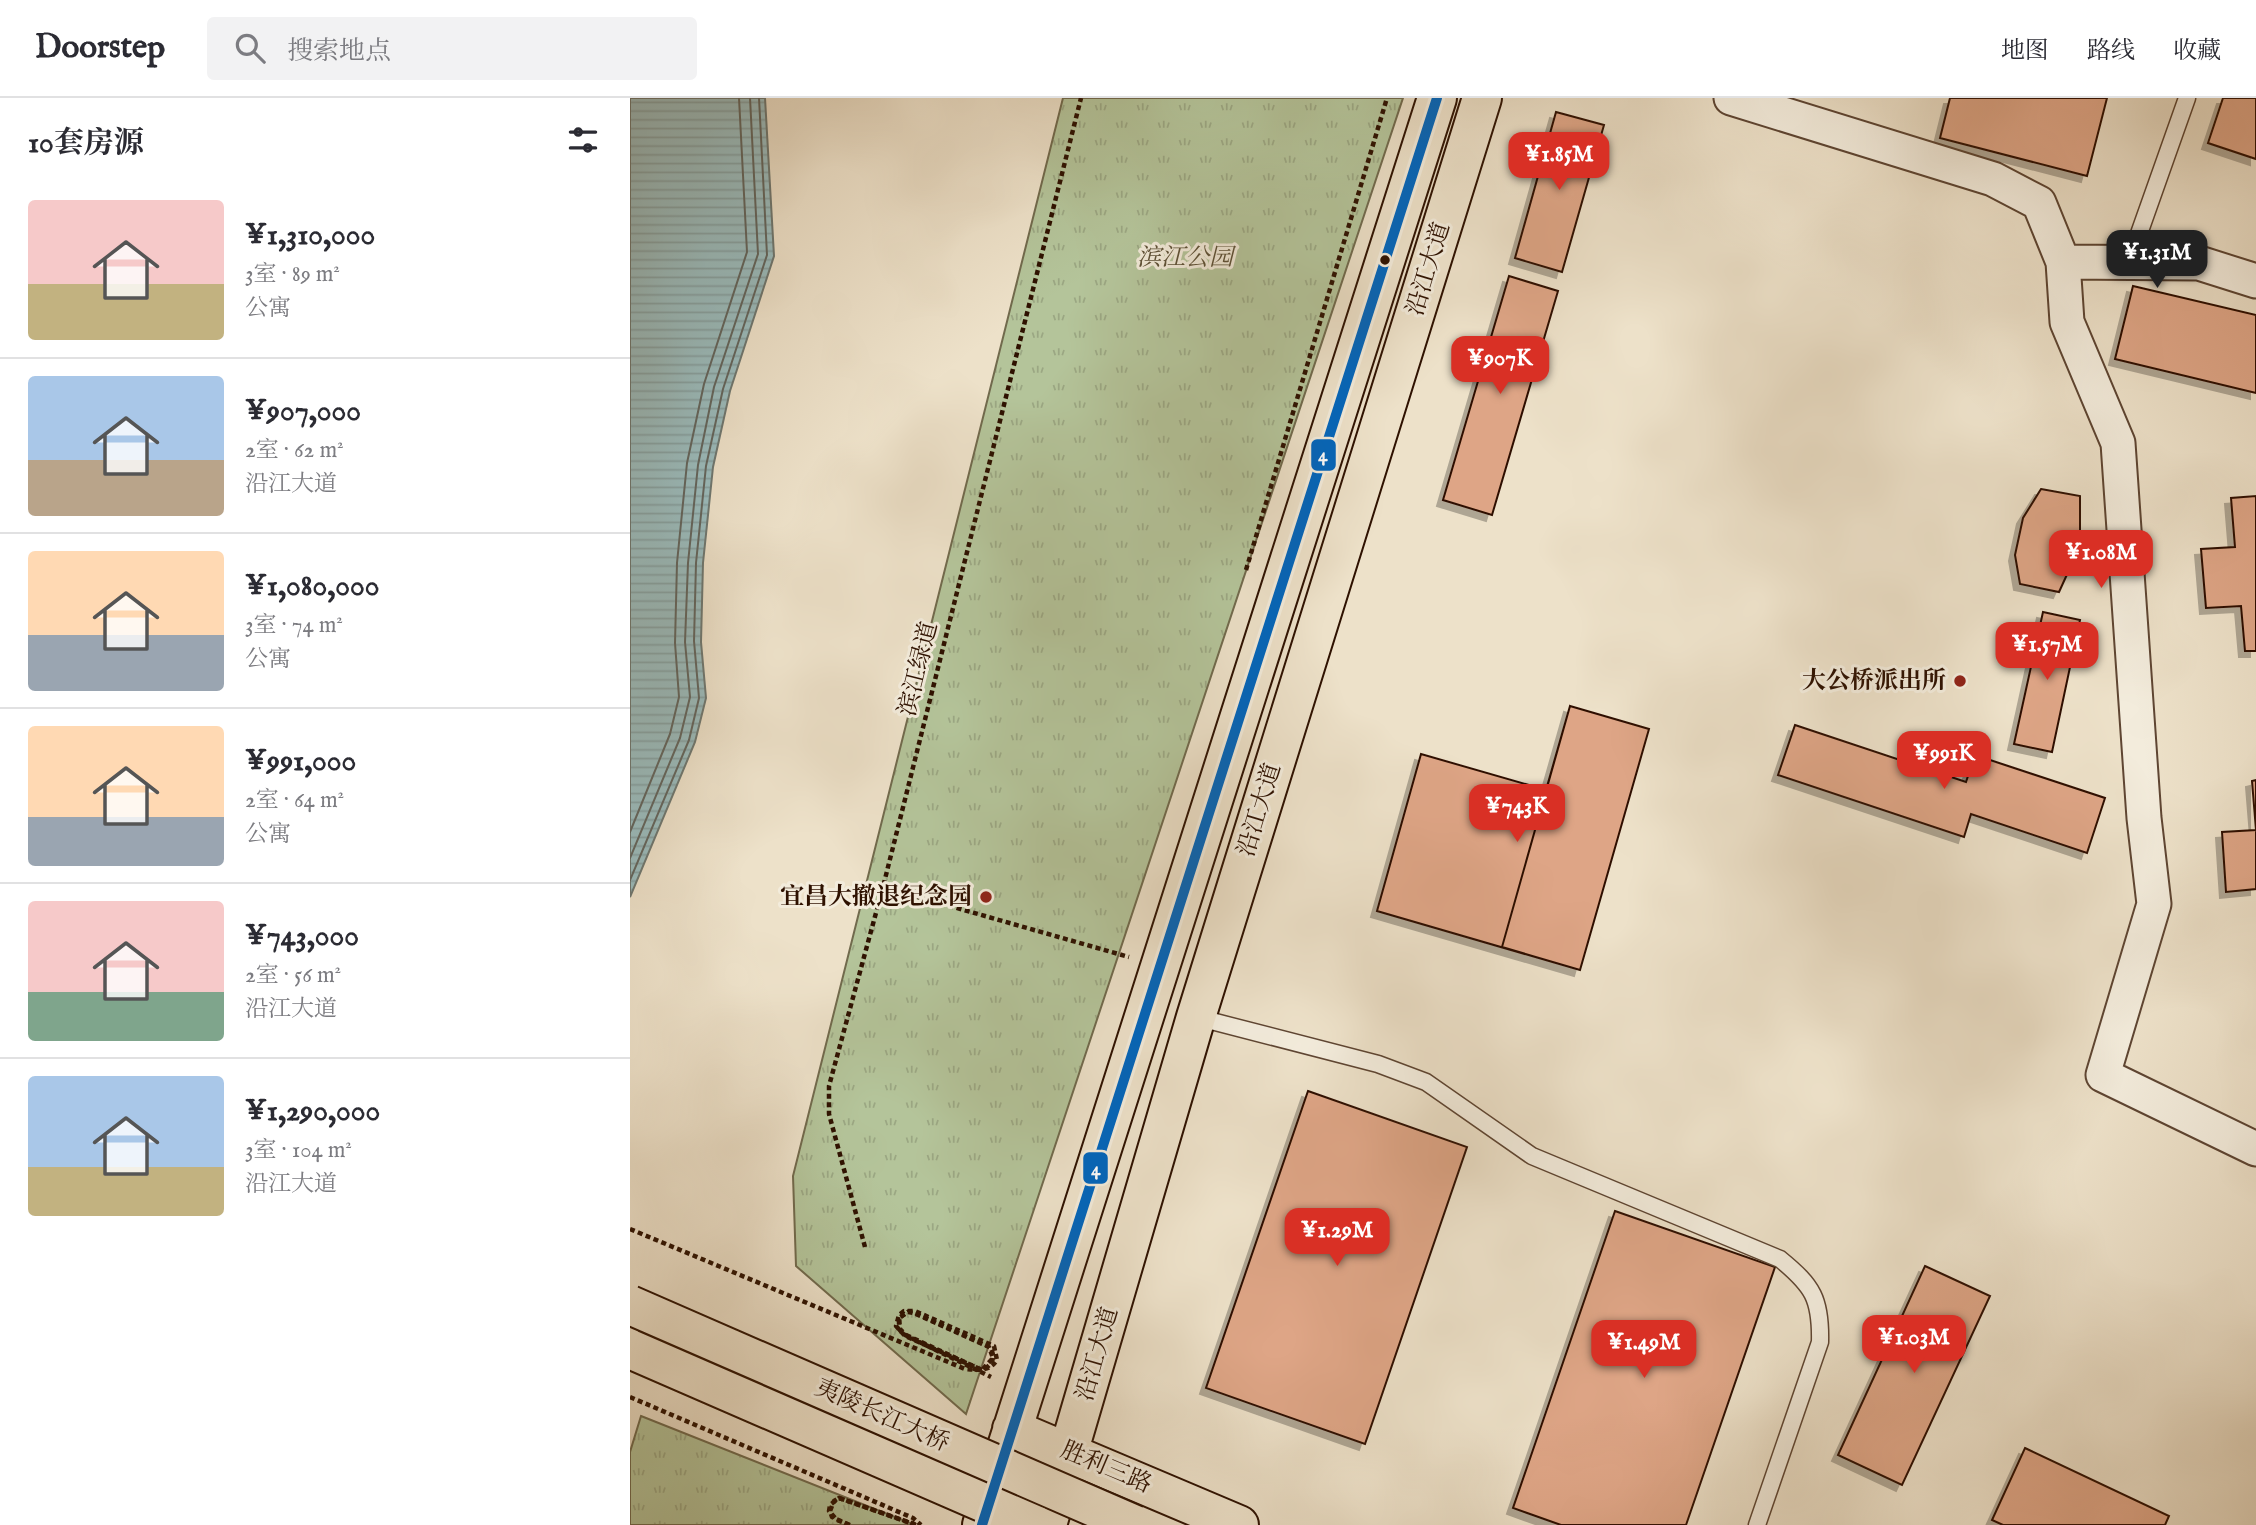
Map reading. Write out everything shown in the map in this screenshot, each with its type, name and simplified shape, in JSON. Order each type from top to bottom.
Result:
[{"type":"main road","name":"沿江大道","points":[[982,1525],[1437,98]]},
{"type":"main road","name":"沿江大道","points":[[1046,1525],[1196,1017],[1482,98]]},
{"type":"main road","name":"夷陵长江大桥","points":[[630,1305],[1135,1525]]},
{"type":"main road","name":"夷陵长江大桥","points":[[630,1349],[1035,1525]]},
{"type":"main road","name":"胜利三路","points":[[1012,1429],[1239,1525]]},
{"type":"street","points":[[1731,98],[1993,179],[2039,203],[2063,262],[2067,322],[2118,443],[2144,818],[2154,904],[2103,1075],[2256,1149]]},
{"type":"street","points":[[2063,262],[2199,263],[2256,281]]},
{"type":"lane","points":[[2129,262],[2187,98]]},
{"type":"lane","points":[[1196,1017],[1378,1064],[1426,1082],[1532,1156],[1780,1259],[1797,1273],[1811,1290],[1821,1313],[1820,1342],[1757,1525]]},
{"type":"path","name":"滨江绿道","points":[[865,1247],[827,1101],[829,1086],[883,887],[1081,98]]},
{"type":"path","points":[[883,887],[1129,957]]},
{"type":"path","points":[[630,1229],[965,1369],[974,1369],[983,1370],[989,1368],[997,1360],[994,1346],[915,1311],[909,1310],[904,1311],[897,1320],[896,1326],[900,1332],[905,1336],[927,1345],[960,1360],[971,1365],[982,1370],[988,1368],[992,1364],[994,1358],[993,1352],[990,1347],[915,1312],[909,1311],[903,1314],[899,1318],[900,1329],[904,1334],[932,1347],[944,1353],[969,1364],[982,1370],[987,1368],[991,1364],[993,1353],[989,1347],[914,1313],[908,1311],[902,1314],[899,1318],[899,1329],[903,1334],[1024,1393]]},
{"type":"path","points":[[630,1397],[913,1518],[917,1525]]},
{"type":"path","points":[[848,1525],[832,1517],[830,1511],[834,1501],[839,1498],[917,1525]]},
{"type":"path","points":[[848,1525],[837,1520],[830,1511],[833,1500],[844,1498],[917,1525]]},
{"type":"green space","name":"滨江公园","points":[[1063,98],[1403,98],[966,1414],[796,1266],[793,1176]]},
{"type":"green space","points":[[641,1416],[915,1525],[630,1525],[630,1452]]},
{"type":"water","points":[[630,98],[765,98],[774,256],[730,391],[713,467],[703,563],[701,642],[706,698],[695,742],[630,897]]},
{"type":"building","points":[[1950,98],[2107,98],[2087,176],[1940,138]]},
{"type":"building","points":[[2223,98],[2256,98],[2256,159],[2208,143]]},
{"type":"building","points":[[1556,112],[1604,125],[1562,272],[1515,258]]},
{"type":"building","points":[[1509,276],[1558,291],[1492,515],[1443,500]]},
{"type":"building","points":[[2133,286],[2256,315],[2256,393],[2115,359]]},
{"type":"building","points":[[2041,489],[2080,496],[2080,546],[2059,592],[2020,584],[2015,555],[2023,518]]},
{"type":"building","points":[[2256,496],[2256,651],[2245,651],[2241,606],[2206,608],[2201,549],[2235,547],[2231,498]]},
{"type":"building","points":[[2043,612],[2080,620],[2052,752],[2014,744]]},
{"type":"building","points":[[1570,706],[1649,729],[1580,970],[1377,911],[1421,754],[1546,790]]},
{"type":"building","points":[[1570,706],[1649,729],[1580,970],[1502,947]]},
{"type":"building","points":[[1795,725],[1966,782],[1975,755],[2105,798],[2087,853],[1971,814],[1964,837],[1778,775]]},
{"type":"building","points":[[2256,780],[2256,830],[2252,781]]},
{"type":"building","points":[[2256,830],[2256,889],[2226,892],[2222,832]]},
{"type":"building","points":[[1308,1091],[1467,1147],[1365,1444],[1206,1388]]},
{"type":"building","points":[[1615,1211],[1775,1267],[1686,1525],[1561,1525],[1513,1508]]},
{"type":"building","points":[[1925,1266],[1990,1296],[1902,1485],[1838,1455]]},
{"type":"building","points":[[2025,1448],[2169,1516],[2165,1525],[2003,1525],[1992,1520]]},
{"type":"transit line","name":"4","points":[[982,1525],[1437,98]]},
{"type":"place","name":"大公桥派出所","points":[[1960,681]]},
{"type":"place","name":"宜昌大撤退纪念园","points":[[986,897]]}]
